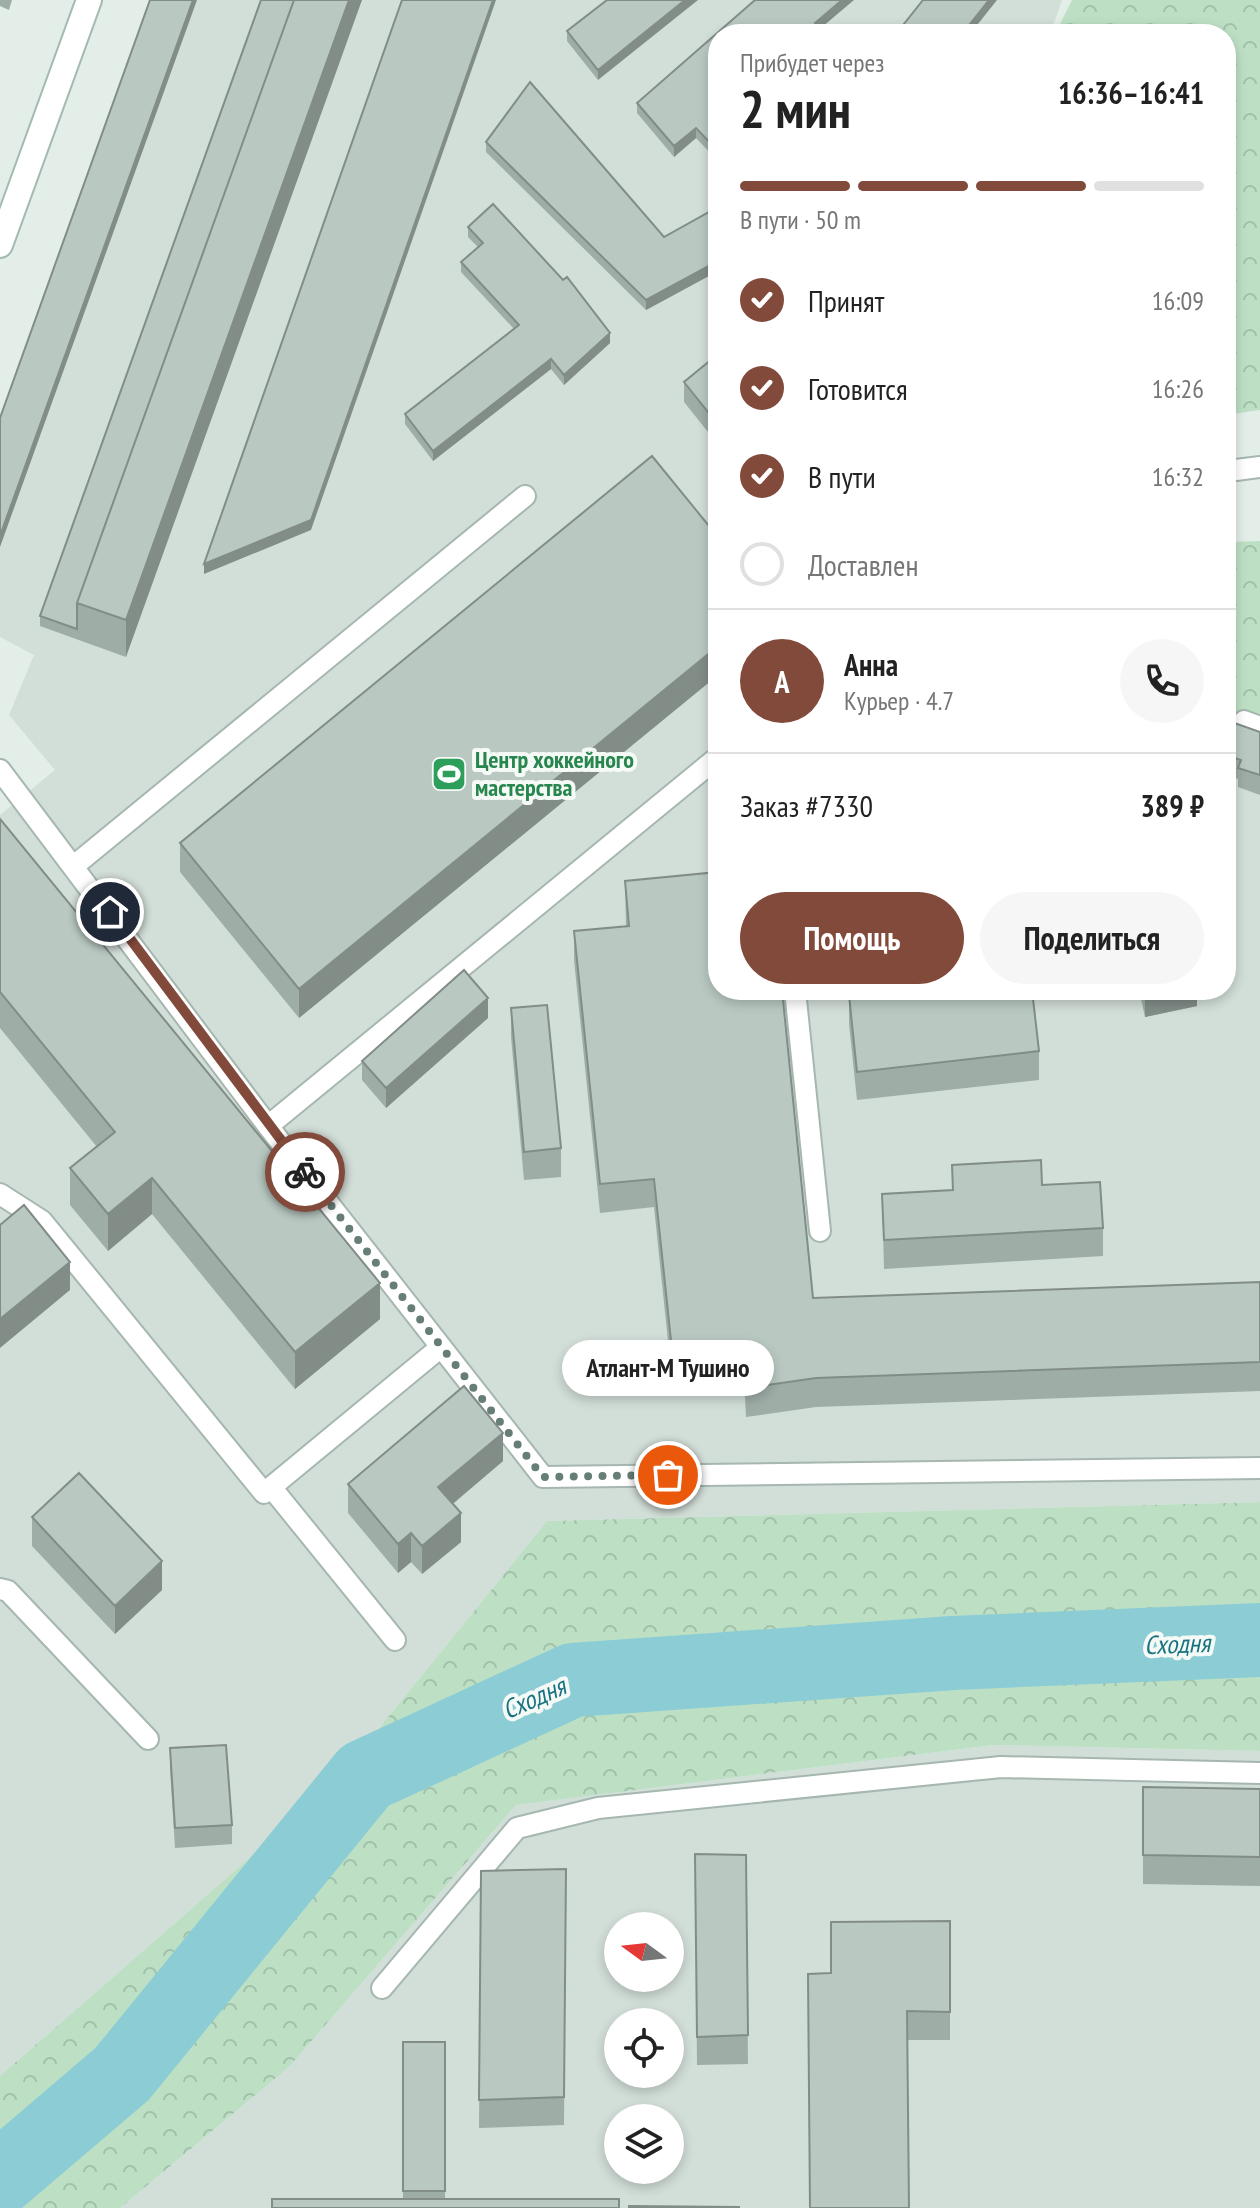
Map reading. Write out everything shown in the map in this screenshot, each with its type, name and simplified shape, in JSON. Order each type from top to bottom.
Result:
[{"type":"street","points":[[0,245],[89,0]]},
{"type":"lane","points":[[1236,470],[1260,467]]},
{"type":"lane","points":[[75,865],[525,496]]},
{"type":"lane","points":[[268,1126],[708,766]]},
{"type":"lane","points":[[0,770],[75,865],[268,1126],[543,1477],[1260,1468]]},
{"type":"lane","points":[[796,1000],[820,1231]]},
{"type":"lane","points":[[0,1194],[42,1221],[264,1493],[441,1347]]},
{"type":"lane","points":[[271,1487],[395,1640]]},
{"type":"lane","points":[[0,1589],[8,1591],[148,1739]]},
{"type":"lane","points":[[382,1988],[517,1828],[598,1808],[1001,1767],[1260,1773]]},
{"type":"shaded area","points":[[154,0],[1062,0],[1054,24],[708,24],[708,1000],[1236,1000],[1236,733],[1260,741],[1260,1502],[547,1521],[333,1785],[0,2076],[0,815],[55,770],[9,715],[34,655],[0,637],[0,428]]},
{"type":"shaded area","points":[[994,1745],[1260,1751],[1260,2208],[120,2208],[289,2067],[516,1805]]},
{"type":"green space","points":[[1072,0],[1260,0],[1260,410],[1236,414],[1236,24],[1060,24]]},
{"type":"green space","points":[[1260,541],[1260,741],[1236,733],[1236,542]]},
{"type":"green space","points":[[1260,1502],[1260,1751],[994,1745],[516,1805],[289,2067],[120,2208],[0,2208],[0,2076],[333,1785],[547,1521]]},
{"type":"building","points":[[150,0],[193,0],[0,536],[0,418]]},
{"type":"building","points":[[261,0],[294,0],[77,603],[77,629],[40,616]]},
{"type":"building","points":[[294,0],[349,0],[126,620],[77,603]]},
{"type":"building","points":[[402,0],[493,0],[311,520],[204,564]]},
{"type":"building","points":[[607,0],[685,0],[598,70],[567,31]]},
{"type":"building","points":[[755,0],[842,0],[816,24],[728,24]]},
{"type":"building","points":[[923,0],[989,0],[970,24],[904,24]]},
{"type":"building","points":[[708,41],[708,141],[696,128],[674,146],[637,103]]},
{"type":"building","points":[[530,82],[664,237],[708,213],[708,266],[646,300],[486,142]]},
{"type":"building","points":[[493,204],[563,280],[567,277],[610,333],[564,375],[551,359],[433,451],[405,414],[519,325],[461,262],[483,243],[468,227]]},
{"type":"building","points":[[708,362],[708,412],[684,382]]},
{"type":"building","name":"Центр хоккейного мастерства","points":[[652,456],[708,525],[708,654],[299,989],[180,843]]},
{"type":"building","points":[[1236,724],[1260,732],[1260,775],[1238,768],[1241,760],[1236,758]]},
{"type":"building","points":[[0,819],[380,1283],[295,1352],[152,1178],[108,1214],[70,1168],[115,1132],[0,992]]},
{"type":"building","points":[[708,873],[708,1000],[783,1000],[813,1298],[1260,1282],[1260,1362],[816,1378],[746,1388],[744,1348],[672,1350],[654,1179],[600,1184],[574,931],[629,926],[625,881]]},
{"type":"building","points":[[464,970],[488,998],[386,1088],[362,1061]]},
{"type":"building","points":[[850,1000],[1033,1000],[1039,1051],[857,1072]]},
{"type":"building","points":[[547,1005],[561,1148],[524,1152],[511,1008]]},
{"type":"building","points":[[1041,1160],[1042,1185],[1100,1182],[1103,1228],[884,1240],[882,1194],[953,1190],[952,1165]]},
{"type":"building","points":[[24,1205],[70,1262],[0,1319],[0,1225]]},
{"type":"building","points":[[464,1386],[503,1433],[438,1487],[461,1513],[422,1546],[411,1533],[398,1544],[348,1484]]},
{"type":"building","points":[[79,1473],[162,1561],[115,1606],[32,1517]]},
{"type":"building","points":[[226,1745],[232,1825],[175,1828],[170,1748]]},
{"type":"building","points":[[1143,1787],[1260,1789],[1260,1857],[1143,1855]]},
{"type":"building","points":[[695,1854],[746,1855],[748,2035],[697,2037]]},
{"type":"building","points":[[566,1869],[564,2097],[479,2100],[481,1871]]},
{"type":"building","points":[[950,1921],[950,2012],[907,2011],[909,2208],[810,2208],[808,1974],[831,1973],[831,1922]]},
{"type":"building","points":[[403,2042],[445,2042],[445,2191],[403,2191]]},
{"type":"building","points":[[272,2199],[619,2199],[619,2208],[272,2208]]},
{"type":"building","points":[[739,2207],[739,2208],[629,2208]]},
{"type":"waterway","name":"Сходня","points":[[0,2178],[122,2074],[365,1776],[573,1680],[953,1653],[1260,1640]]},
{"type":"way so far","points":[[305,1172],[543,1477],[668,1475]]},
{"type":"place","name":"Центр хоккейного мастерства","points":[[449,774]]},
{"type":"place","name":"Атлант-М Тушино","points":[[668,1475]]},
{"type":"route","points":[[110,912],[305,1172]]}]
